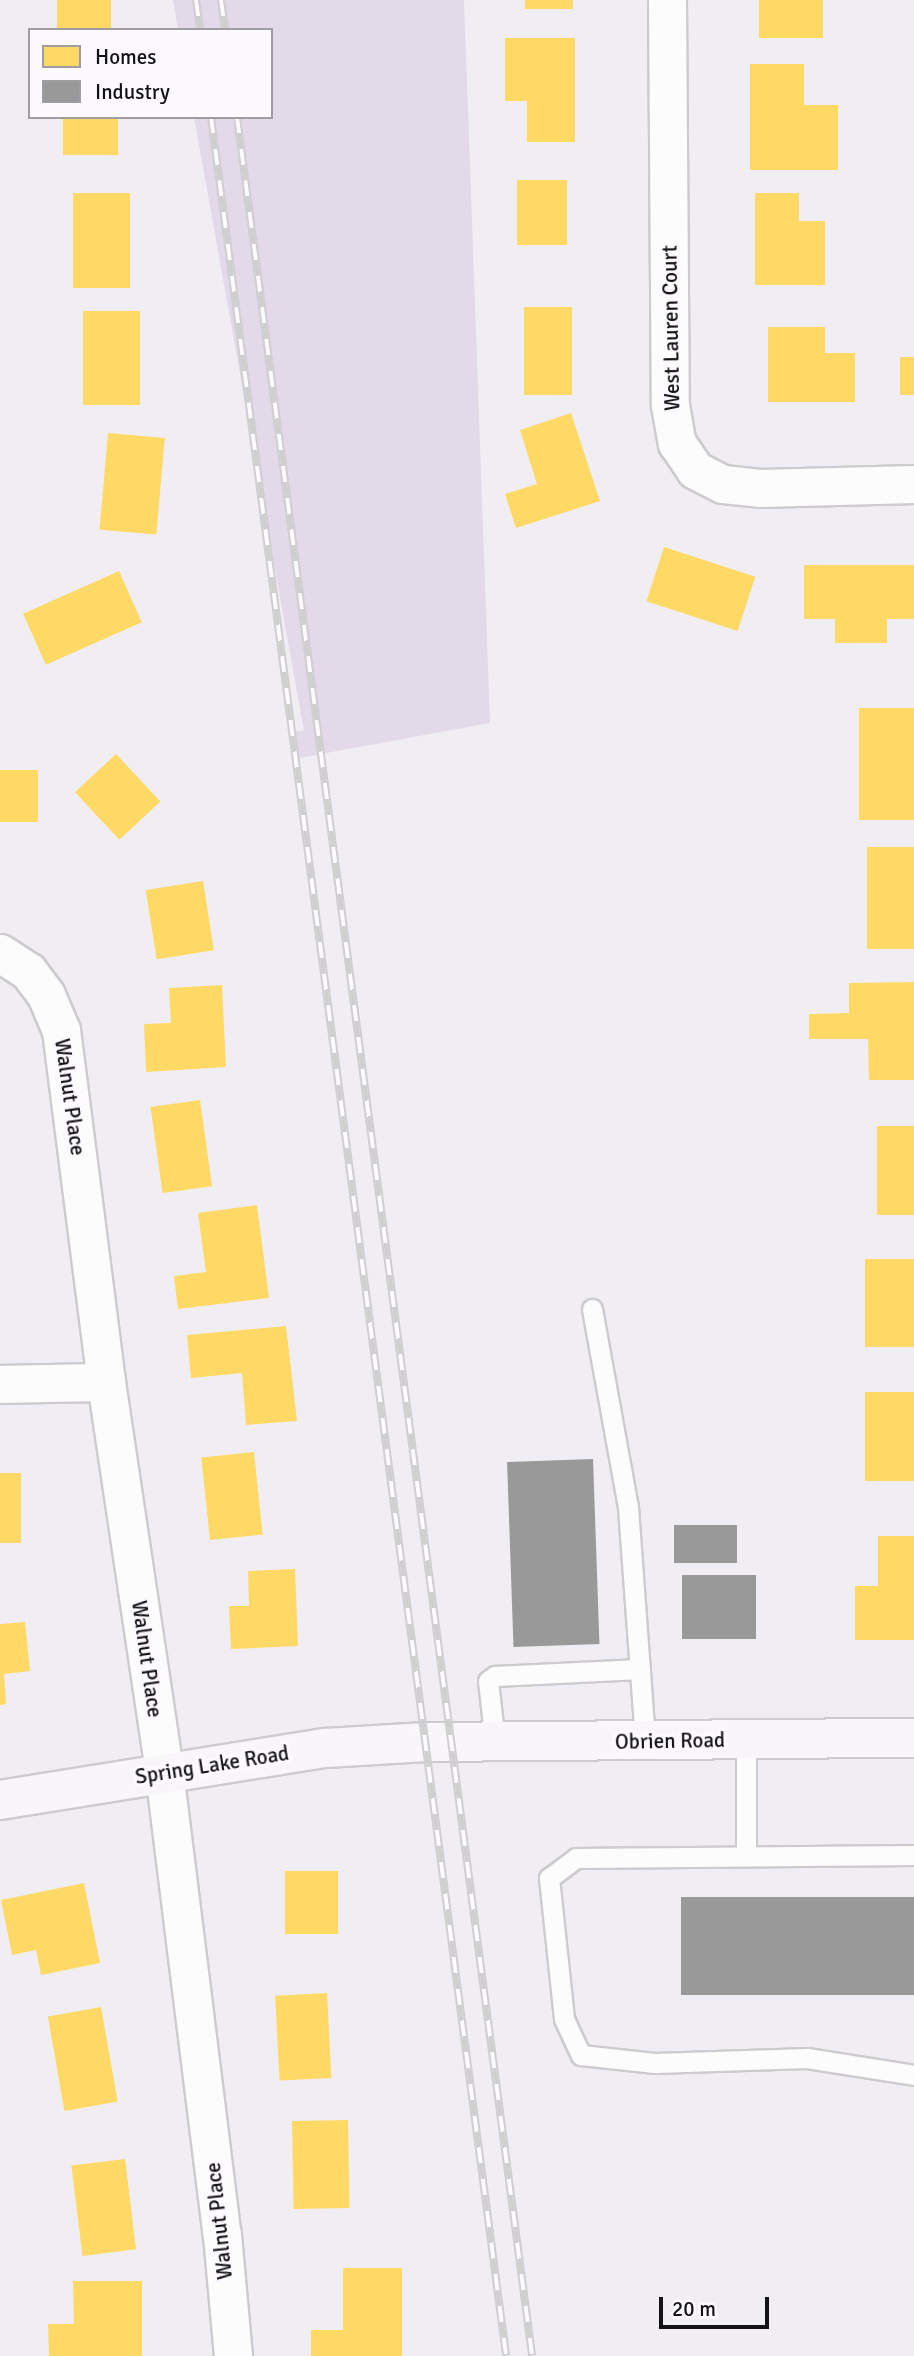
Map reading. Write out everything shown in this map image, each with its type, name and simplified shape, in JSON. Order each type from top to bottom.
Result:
[{"type":"street","name":"West Lauren Court","points":[[667,0],[670,405],[677,443],[695,470],[723,484],[760,488],[914,484]]},
{"type":"street","name":"Walnut Place","points":[[14,962],[46,995],[61,1030],[106,1382],[164,1773],[222,2235],[233,2356]]},
{"type":"street","points":[[0,1384],[106,1382]]},
{"type":"street","name":"Obrien Road","points":[[426,1742],[914,1738]]},
{"type":"street","name":"Spring Lake Road","points":[[0,1800],[327,1748],[426,1742]]},
{"type":"lane","points":[[592,1309],[628,1508],[645,1741]]},
{"type":"lane","points":[[495,1743],[488,1681],[495,1676],[640,1669]]},
{"type":"lane","points":[[746,1740],[746,1855]]},
{"type":"lane","points":[[914,1855],[576,1858],[549,1878],[564,2019],[581,2054],[655,2063],[807,2058],[914,2075]]},
{"type":"shaded area","points":[[173,0],[464,0],[490,723],[299,758],[295,731],[304,731],[194,119],[273,119],[273,28],[178,28]]},
{"type":"building: Homes","points":[[57,0],[111,0],[111,28],[57,28]]},
{"type":"building: Homes","points":[[525,0],[573,0],[573,9],[525,9]]},
{"type":"building: Homes","points":[[759,0],[823,0],[823,38],[759,38]]},
{"type":"building: Homes","points":[[505,38],[575,38],[575,142],[527,142],[527,101],[505,101]]},
{"type":"building: Homes","points":[[750,64],[804,64],[804,105],[838,105],[838,170],[750,170]]},
{"type":"building: Homes","points":[[63,119],[118,119],[118,155],[63,155]]},
{"type":"building: Homes","points":[[517,180],[567,180],[567,245],[517,245]]},
{"type":"building: Homes","points":[[73,193],[130,193],[130,288],[73,288]]},
{"type":"building: Homes","points":[[755,193],[799,193],[799,221],[825,221],[825,285],[755,285]]},
{"type":"building: Homes","points":[[524,307],[572,307],[572,395],[524,395]]},
{"type":"building: Homes","points":[[83,311],[140,311],[140,405],[83,405]]},
{"type":"building: Homes","points":[[768,327],[825,327],[825,353],[855,353],[855,402],[768,402]]},
{"type":"building: Homes","points":[[900,357],[914,357],[914,395],[900,395]]},
{"type":"building: Homes","points":[[571,413],[600,501],[516,528],[505,494],[537,484],[520,430]]},
{"type":"building: Homes","points":[[108,433],[165,438],[156,535],[100,530]]},
{"type":"building: Homes","points":[[664,547],[755,577],[738,631],[646,601]]},
{"type":"building: Homes","points":[[804,565],[914,565],[914,619],[887,619],[887,643],[835,643],[835,619],[804,619]]},
{"type":"building: Homes","points":[[119,571],[142,622],[46,665],[23,614]]},
{"type":"building: Homes","points":[[859,708],[914,708],[914,820],[859,820]]},
{"type":"building: Homes","points":[[116,754],[160,802],[119,840],[75,792]]},
{"type":"building: Homes","points":[[0,770],[38,770],[38,822],[0,822]]},
{"type":"building: Homes","points":[[867,847],[914,847],[914,949],[867,949]]},
{"type":"building: Homes","points":[[203,881],[214,950],[157,959],[146,890]]},
{"type":"building: Homes","points":[[914,982],[914,1080],[869,1080],[868,1039],[809,1039],[809,1014],[849,1013],[849,983]]},
{"type":"building: Homes","points":[[222,985],[226,1067],[146,1072],[144,1024],[171,1023],[169,988]]},
{"type":"building: Homes","points":[[200,1100],[212,1186],[163,1193],[150,1107]]},
{"type":"building: Homes","points":[[877,1126],[914,1126],[914,1215],[877,1215]]},
{"type":"building: Homes","points":[[257,1205],[269,1298],[178,1309],[174,1276],[206,1272],[198,1213]]},
{"type":"building: Homes","points":[[865,1259],[914,1259],[914,1347],[865,1347]]},
{"type":"building: Homes","points":[[286,1326],[297,1421],[246,1425],[242,1373],[191,1378],[187,1335]]},
{"type":"building: Homes","points":[[865,1392],[914,1392],[914,1481],[865,1481]]},
{"type":"building: Homes","points":[[254,1452],[263,1535],[210,1540],[201,1458]]},
{"type":"building: Homes","points":[[0,1473],[21,1473],[21,1543],[0,1543]]},
{"type":"building: Homes","points":[[878,1536],[914,1536],[914,1640],[855,1640],[855,1586],[878,1586]]},
{"type":"building: Homes","points":[[295,1569],[298,1646],[231,1649],[229,1606],[249,1606],[248,1571]]},
{"type":"building: Homes","points":[[25,1622],[30,1671],[4,1674],[6,1704],[0,1705],[0,1624]]},
{"type":"building: Homes","points":[[285,1871],[338,1871],[338,1934],[285,1934]]},
{"type":"building: Homes","points":[[84,1883],[100,1963],[41,1975],[36,1950],[12,1955],[1,1900]]},
{"type":"building: Homes","points":[[327,1993],[331,2078],[280,2081],[275,1996]]},
{"type":"building: Homes","points":[[101,2007],[118,2102],[64,2111],[48,2016]]},
{"type":"building: Homes","points":[[348,2120],[350,2208],[294,2209],[292,2121]]},
{"type":"building: Homes","points":[[125,2159],[136,2249],[82,2256],[71,2166]]},
{"type":"building: Homes","points":[[343,2268],[402,2268],[402,2356],[311,2356],[311,2330],[343,2330]]},
{"type":"building: Homes","points":[[73,2281],[142,2281],[142,2356],[49,2356],[48,2324],[74,2324]]},
{"type":"building: Industry","points":[[593,1459],[599,1644],[514,1647],[507,1462]]},
{"type":"building: Industry","points":[[674,1525],[737,1525],[737,1563],[674,1563]]},
{"type":"building: Industry","points":[[682,1575],[756,1575],[756,1639],[682,1639]]},
{"type":"building: Industry","points":[[681,1897],[914,1897],[914,1995],[681,1995]]},
{"type":"railway","points":[[196,0],[200,28]]},
{"type":"railway","points":[[221,0],[225,28]]},
{"type":"railway","points":[[211,119],[506,2356]]},
{"type":"railway","points":[[237,119],[532,2356]]}]
